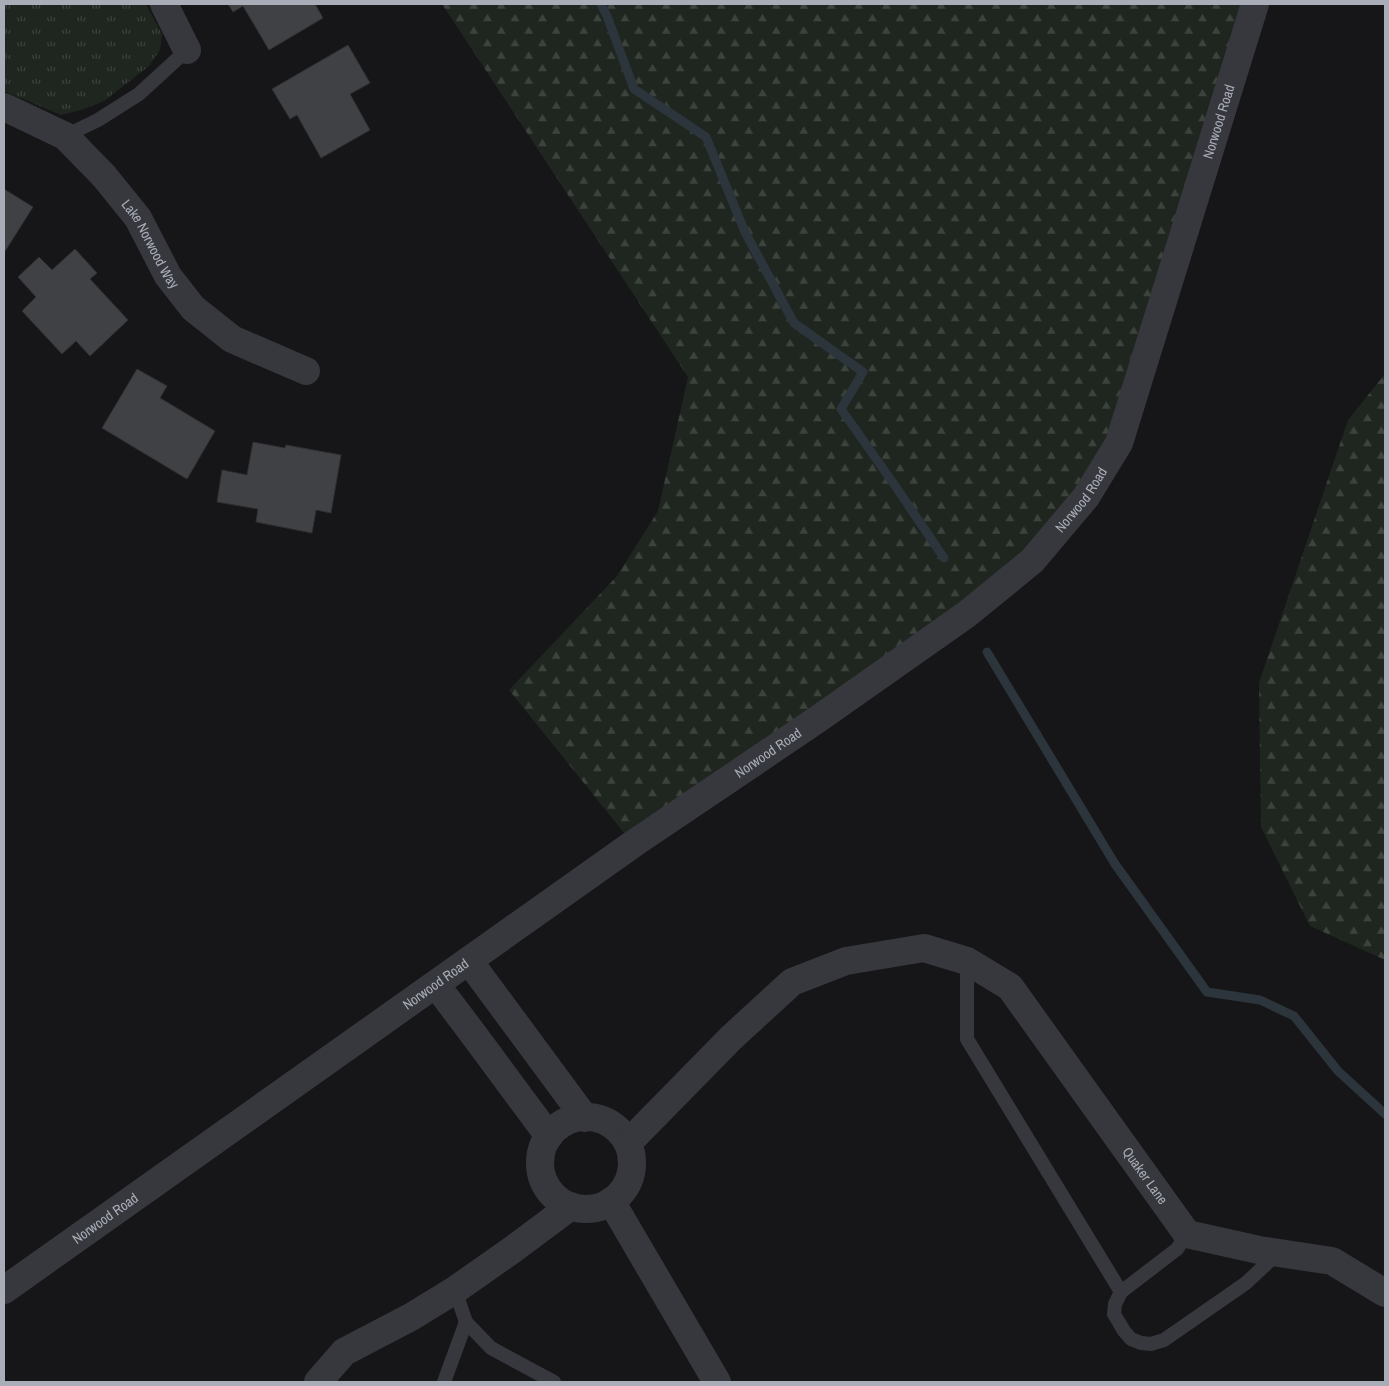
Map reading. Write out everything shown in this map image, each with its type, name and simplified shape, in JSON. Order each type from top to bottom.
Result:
[{"type":"street","points":[[164,4],[187,50]]},
{"type":"street","name":"Norwood Road","points":[[4,1290],[633,844],[818,719],[966,614],[1032,561],[1086,497],[1119,443],[1255,4]]},
{"type":"street","name":"Lake Norwood Way","points":[[4,107],[65,136],[104,176],[138,218],[168,276],[193,308],[232,338],[306,371]]},
{"type":"street","name":"Quaker Lane","points":[[628,1143],[731,1038],[792,982],[846,961],[924,948],[967,961],[1010,987],[1187,1234]]},
{"type":"street","points":[[469,961],[586,1118]]},
{"type":"street","points":[[436,985],[550,1136]]},
{"type":"street","points":[[593,1117],[607,1122],[619,1131],[628,1143],[632,1158],[631,1173],[625,1188],[611,1201],[601,1206],[586,1209],[571,1206],[557,1199],[547,1187],[542,1173],[540,1158],[544,1144],[564,1122],[586,1118],[593,1117]]},
{"type":"street","points":[[611,1201],[717,1382]]},
{"type":"street","points":[[318,1382],[344,1352],[411,1317],[455,1290],[571,1206]]},
{"type":"street","points":[[1187,1234],[1332,1262],[1385,1293]]},
{"type":"lane","points":[[65,136],[98,120],[138,94],[187,50]]},
{"type":"lane","points":[[967,961],[967,1039],[1121,1292]]},
{"type":"lane","points":[[1187,1234],[1178,1249],[1121,1292],[1115,1304],[1114,1314],[1131,1339],[1151,1344],[1164,1340],[1246,1283],[1278,1253]]},
{"type":"lane","points":[[455,1290],[466,1322],[491,1348],[554,1382]]},
{"type":"lane","points":[[444,1382],[466,1322]]},
{"type":"green space","points":[[4,4],[146,4],[162,34],[160,50],[149,66],[104,101],[61,115],[4,91]]},
{"type":"green space","points":[[442,4],[1257,4],[1119,443],[1032,561],[633,844],[509,690],[617,576],[658,511],[688,377]]},
{"type":"green space","points":[[1385,374],[1385,960],[1310,926],[1261,827],[1259,683],[1348,420]]},
{"type":"building","points":[[228,4],[315,4],[323,18],[269,50],[243,6],[233,12]]},
{"type":"building","points":[[348,45],[370,83],[350,94],[370,130],[321,158],[297,115],[290,119],[272,89]]},
{"type":"building","points":[[4,189],[33,207],[4,253]]},
{"type":"building","points":[[75,249],[97,273],[90,279],[128,320],[90,356],[76,341],[62,354],[22,311],[36,297],[18,277],[39,257],[52,270]]},
{"type":"building","points":[[137,369],[167,386],[160,398],[215,431],[187,479],[102,428]]},
{"type":"building","points":[[253,442],[285,448],[286,445],[341,455],[331,513],[316,510],[312,533],[256,522],[258,509],[217,502],[222,470],[247,475]]},
{"type":"waterway","points":[[601,4],[634,89],[706,137],[745,232],[794,323],[863,372],[841,409],[944,558]]},
{"type":"waterway","points":[[987,652],[1115,864],[1207,992],[1260,1000],[1294,1016],[1338,1071],[1385,1114]]}]
